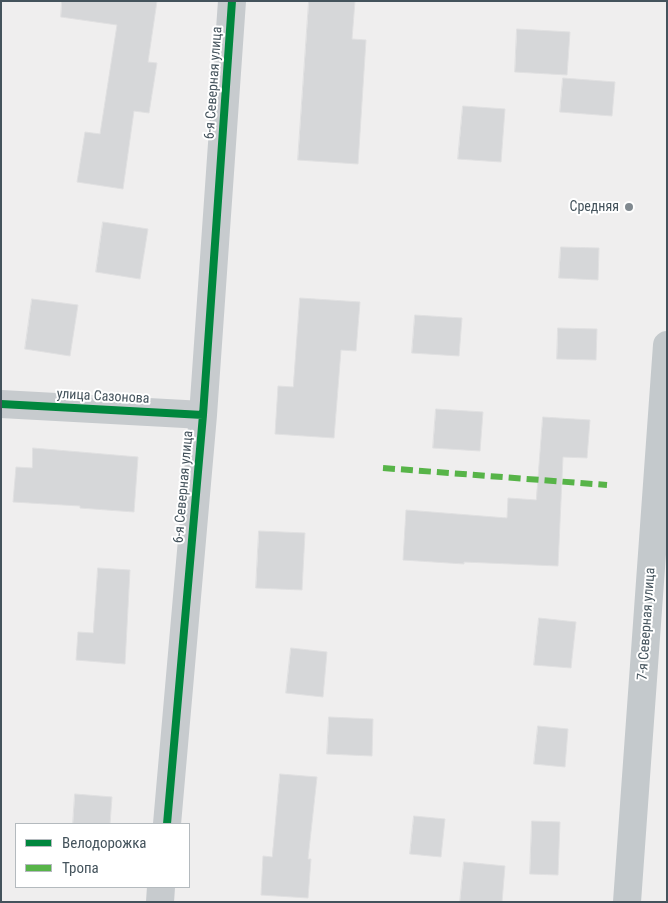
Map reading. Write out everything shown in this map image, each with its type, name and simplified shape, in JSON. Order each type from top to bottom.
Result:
[{"type":"main road","name":"7-я Северная улица","points":[[627,902],[667,345]]},
{"type":"street","name":"6-я Северная улица","points":[[167,823],[203,415],[232,1]]},
{"type":"street","name":"улица Сазонова","points":[[1,404],[203,415]]},
{"type":"street","points":[[160,902],[161,888]]},
{"type":"building","points":[[62,1],[157,1],[148,62],[157,63],[149,113],[134,111],[123,189],[77,182],[85,132],[100,134],[117,25],[61,17]]},
{"type":"building","points":[[309,1],[355,1],[352,39],[366,40],[358,164],[298,160]]},
{"type":"building","points":[[517,29],[570,32],[567,75],[515,72]]},
{"type":"building","points":[[563,78],[615,82],[612,116],[560,112]]},
{"type":"building","points":[[463,106],[505,109],[501,162],[458,159]]},
{"type":"building","points":[[103,222],[148,229],[140,279],[96,272]]},
{"type":"building","points":[[561,247],[599,248],[598,280],[559,278]]},
{"type":"building","points":[[300,298],[360,302],[356,351],[341,350],[334,438],[275,434],[278,386],[293,387]]},
{"type":"building","points":[[32,299],[78,305],[70,356],[25,349]]},
{"type":"building","points":[[415,315],[462,318],[459,356],[412,353]]},
{"type":"building","points":[[558,328],[597,329],[596,360],[557,359]]},
{"type":"building","points":[[436,409],[483,412],[480,451],[433,448]]},
{"type":"building","points":[[543,417],[590,420],[587,458],[563,457],[558,566],[464,562],[464,564],[403,560],[406,510],[507,518],[508,498],[536,500]]},
{"type":"building","points":[[33,448],[138,457],[134,512],[80,508],[80,506],[13,502],[16,467],[32,468]]},
{"type":"building","points":[[259,531],[305,533],[302,590],[256,588]]},
{"type":"building","points":[[98,568],[130,570],[125,664],[76,660],[78,632],[93,633]]},
{"type":"building","points":[[539,618],[576,622],[571,668],[534,665]]},
{"type":"building","points":[[291,648],[327,652],[323,697],[286,693]]},
{"type":"building","points":[[329,717],[373,719],[372,756],[327,754]]},
{"type":"building","points":[[538,726],[568,729],[565,767],[534,764]]},
{"type":"building","points":[[280,774],[317,777],[308,859],[311,859],[308,898],[261,895],[263,856],[272,857]]},
{"type":"building","points":[[75,794],[112,797],[110,823],[73,823]]},
{"type":"building","points":[[414,816],[445,819],[441,857],[410,854]]},
{"type":"building","points":[[532,821],[560,822],[558,875],[530,874]]},
{"type":"building","points":[[464,862],[505,866],[502,902],[460,902]]},
{"type":"marked path","points":[[383,468],[607,485]]},
{"type":"cycle path","points":[[167,823],[203,415],[232,1]]},
{"type":"cycle path","points":[[1,404],[203,415]]},
{"type":"place","name":"Средняя","points":[[629,207]]}]
